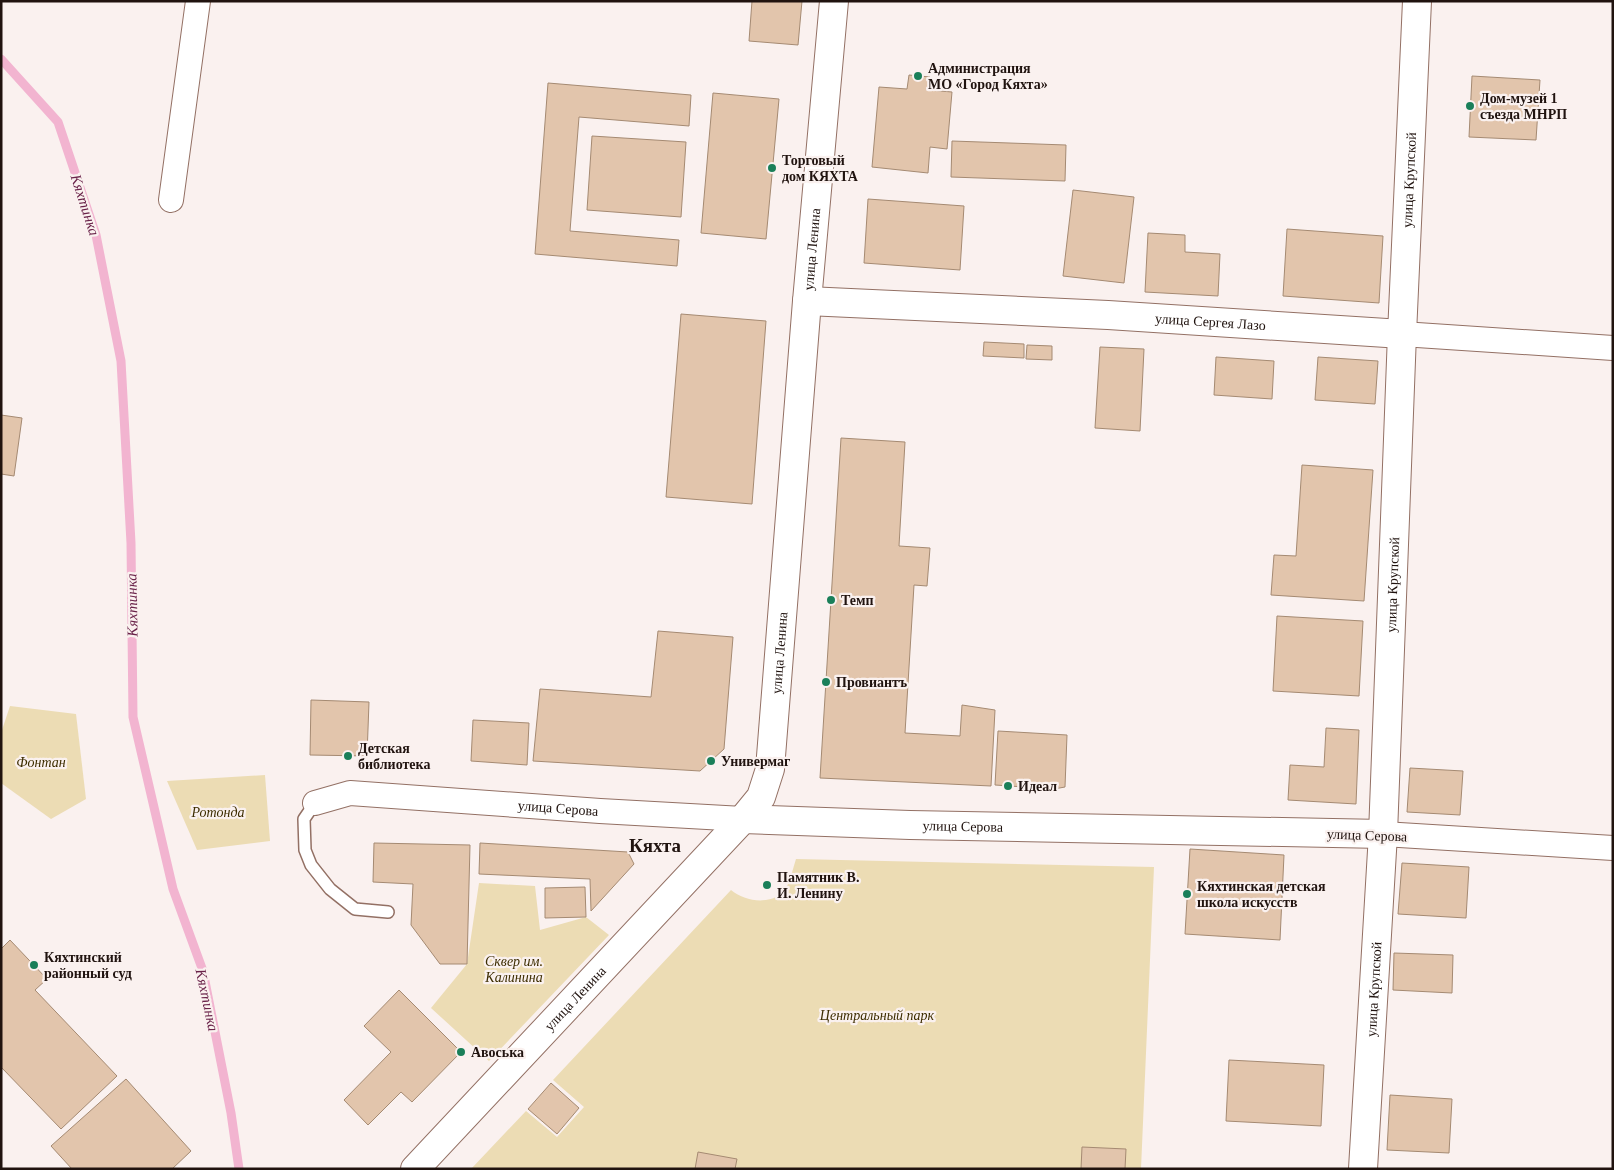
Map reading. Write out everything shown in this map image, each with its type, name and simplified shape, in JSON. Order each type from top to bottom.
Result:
[{"type":"street","points":[[171,200],[198,1]]},
{"type":"street","name":"улица Ленина","points":[[415,1169],[743,819],[761,797],[770,769],[807,301],[834,1]]},
{"type":"street","name":"улица Крупской","points":[[1363,1169],[1383,834],[1417,1]]},
{"type":"street","name":"улица Сергея Лазо","points":[[807,301],[1108,316],[1613,348]]},
{"type":"street","name":"улица Серова","points":[[315,804],[350,793],[591,811],[743,819],[910,826],[1383,834],[1613,848]]},
{"type":"lane","points":[[315,804],[304,819],[305,850],[311,865],[330,889],[355,910],[388,912]]},
{"type":"green space","name":"Фонтан","points":[[10,706],[76,714],[86,799],[51,819],[1,783],[1,733]]},
{"type":"green space","name":"Ротонда","points":[[265,775],[270,841],[197,850],[167,781]]},
{"type":"green space","name":"Центральный парк","points":[[796,859],[1154,867],[1141,1169],[471,1169],[526,1111],[557,1137],[584,1107],[553,1080],[731,890],[753,900],[776,897],[787,886]]},
{"type":"green space","name":"Сквер им. Калинина","points":[[479,883],[535,886],[540,930],[586,917],[609,935],[489,1061],[431,1008],[467,964]]},
{"type":"building","points":[[752,1],[802,1],[798,45],[749,41]]},
{"type":"building","points":[[909,75],[930,77],[929,90],[952,92],[947,149],[930,147],[928,173],[872,167],[879,87],[907,89]]},
{"type":"building","points":[[1472,76],[1540,80],[1536,140],[1469,137]]},
{"type":"building","points":[[548,83],[691,95],[689,126],[579,117],[570,231],[679,240],[677,266],[535,254]]},
{"type":"building","points":[[713,93],[779,99],[766,239],[701,233]]},
{"type":"building","points":[[592,136],[686,142],[681,217],[587,210]]},
{"type":"building","points":[[952,141],[1066,145],[1065,181],[951,177]]},
{"type":"building","points":[[1073,190],[1134,197],[1124,283],[1063,276]]},
{"type":"building","points":[[868,199],[964,206],[960,270],[864,263]]},
{"type":"building","points":[[1287,229],[1383,236],[1379,303],[1283,296]]},
{"type":"building","points":[[1148,233],[1185,235],[1185,252],[1220,254],[1218,296],[1145,292]]},
{"type":"building","points":[[681,314],[766,321],[752,504],[666,497]]},
{"type":"building","points":[[984,342],[1024,344],[1024,358],[983,356]]},
{"type":"building","points":[[1027,345],[1052,346],[1052,360],[1026,359]]},
{"type":"building","points":[[1100,347],[1144,349],[1140,431],[1095,428]]},
{"type":"building","points":[[1216,357],[1274,361],[1272,399],[1214,395]]},
{"type":"building","points":[[1318,357],[1378,361],[1375,404],[1315,400]]},
{"type":"building","points":[[1,415],[22,418],[14,476],[1,474]]},
{"type":"building","points":[[841,438],[905,442],[899,546],[930,548],[927,586],[914,585],[905,733],[960,736],[962,705],[995,710],[991,786],[820,778]]},
{"type":"building","points":[[1302,465],[1373,470],[1364,601],[1271,595],[1274,555],[1296,556]]},
{"type":"building","points":[[1277,616],[1363,621],[1359,696],[1273,691]]},
{"type":"building","points":[[658,631],[733,637],[724,749],[700,771],[533,761],[540,689],[651,697]]},
{"type":"building","points":[[311,700],[369,702],[367,756],[310,755]]},
{"type":"building","points":[[473,720],[529,723],[527,765],[471,761]]},
{"type":"building","points":[[1326,728],[1359,730],[1356,804],[1288,800],[1290,765],[1324,767]]},
{"type":"building","points":[[998,731],[1067,735],[1065,787],[1054,789],[995,785]]},
{"type":"building","points":[[1410,768],[1463,771],[1460,815],[1407,812]]},
{"type":"building","points":[[374,843],[470,845],[467,964],[440,964],[411,925],[413,884],[373,882]]},
{"type":"building","points":[[480,843],[628,852],[634,864],[591,911],[590,879],[479,874]]},
{"type":"building","points":[[1190,849],[1284,855],[1280,940],[1185,934]]},
{"type":"building","points":[[1402,863],[1469,867],[1466,918],[1398,914]]},
{"type":"building","points":[[585,887],[586,917],[545,918],[545,888]]},
{"type":"building","points":[[10,940],[47,979],[35,990],[117,1076],[61,1129],[1,1067],[1,949]]},
{"type":"building","points":[[1394,953],[1453,955],[1452,993],[1393,990]]},
{"type":"building","points":[[399,990],[461,1052],[412,1102],[401,1092],[368,1125],[344,1100],[391,1052],[364,1026]]},
{"type":"building","points":[[1229,1060],[1324,1065],[1321,1126],[1226,1121]]},
{"type":"building","points":[[126,1079],[191,1151],[172,1169],[72,1169],[51,1146]]},
{"type":"building","points":[[551,1083],[579,1108],[557,1134],[528,1109]]},
{"type":"building","points":[[1390,1095],[1452,1099],[1449,1153],[1387,1150]]},
{"type":"building","points":[[1082,1147],[1126,1149],[1125,1169],[1081,1169]]},
{"type":"building","points":[[698,1152],[737,1159],[735,1169],[695,1169]]},
{"type":"waterway","name":"Кяхтинка","points":[[1,59],[58,122],[96,235],[121,361],[131,543],[133,717],[173,889],[203,971],[231,1113],[239,1169]]},
{"type":"place","name":"Администрация МО «Город Кяхта»","points":[[918,76]]},
{"type":"place","name":"Дом-музей 1 съезда МНРП","points":[[1470,106]]},
{"type":"place","name":"Торговый дом КЯХТА","points":[[772,168]]},
{"type":"place","name":"Темп","points":[[831,600]]},
{"type":"place","name":"Провиантъ","points":[[826,682]]},
{"type":"place","name":"Детская библиотека","points":[[348,756]]},
{"type":"place","name":"Универмаг","points":[[711,761]]},
{"type":"place","name":"Идеал","points":[[1008,786]]},
{"type":"place","name":"Памятник В. И. Ленину","points":[[767,885]]},
{"type":"place","name":"Кяхтинская детская школа искусств","points":[[1187,894]]},
{"type":"place","name":"Кяхтинский районный суд","points":[[34,965]]},
{"type":"place","name":"Авоська","points":[[461,1052]]},
{"type":"district","name":"Кяхта","points":[[655,845]]}]
